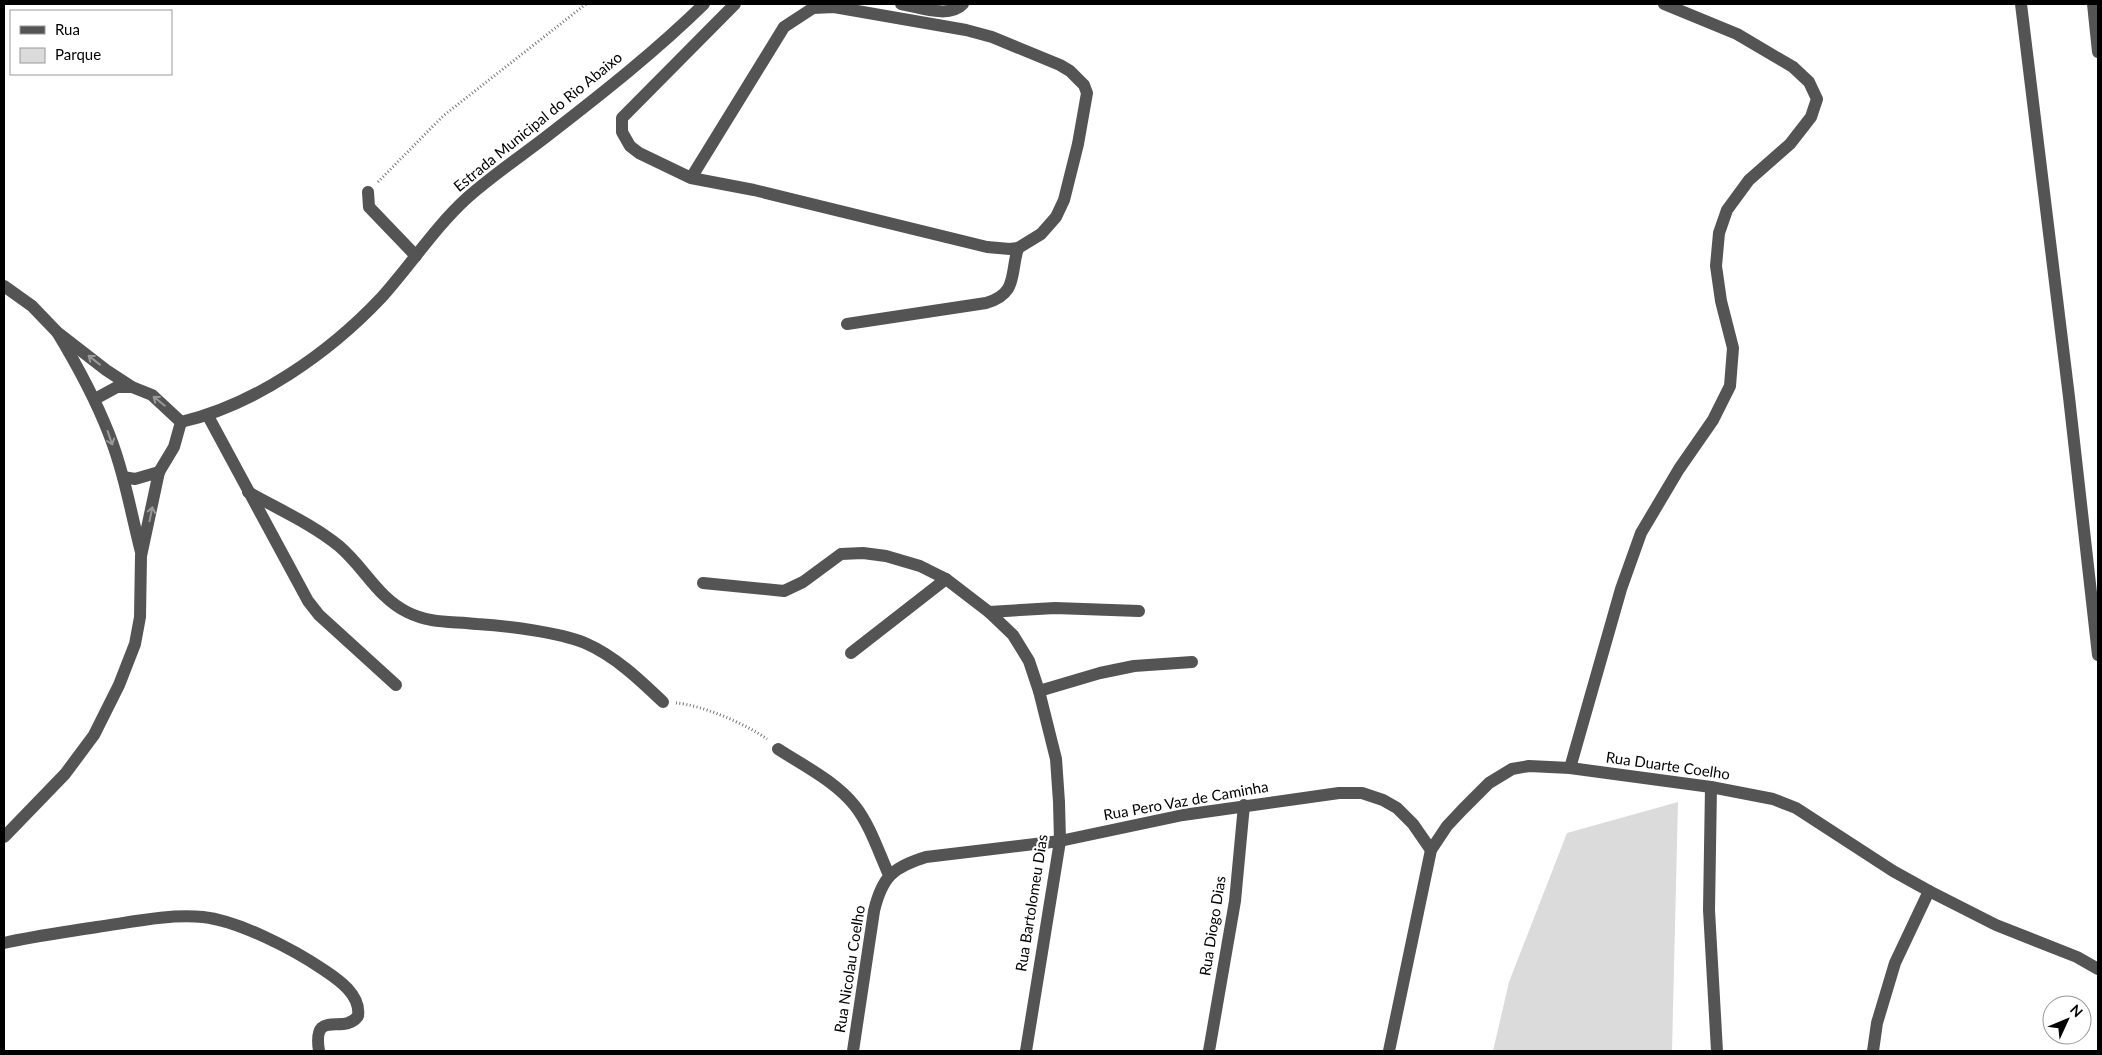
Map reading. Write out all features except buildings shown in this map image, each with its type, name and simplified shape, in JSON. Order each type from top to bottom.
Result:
[{"type":"street","name":"Estrada Municipal do Rio Abaixo","points":[[181,422],[208,416],[275,383],[330,346],[380,298],[466,199],[646,57],[704,4]]},
{"type":"street","points":[[691,178],[784,27],[813,8],[834,7],[966,30],[992,37],[1060,65],[1079,78],[1087,93],[1078,144],[1064,200],[1056,217],[1041,234],[1018,248],[987,247],[754,190],[691,178],[639,154],[630,146],[622,132],[622,118],[735,4]]},
{"type":"street","points":[[901,4],[942,12],[952,11],[963,4]]},
{"type":"street","points":[[1570,768],[1621,589],[1641,533],[1679,470],[1713,420],[1730,386],[1733,348],[1721,301],[1716,266],[1719,233],[1727,210],[1749,180],[1790,144],[1811,117],[1817,99],[1809,82],[1793,66],[1737,34],[1664,4]]},
{"type":"street","points":[[2020,4],[2068,387],[2098,655]]},
{"type":"street","points":[[2092,4],[2098,52]]},
{"type":"street","points":[[368,192],[369,207],[416,256]]},
{"type":"street","points":[[847,324],[986,303],[1002,298],[1007,292],[1012,278],[1018,248]]},
{"type":"street","points":[[4,286],[32,306],[58,332],[106,370],[132,387],[152,395],[181,422],[174,446],[159,472],[141,556],[140,617],[135,644],[119,685],[94,734],[65,774],[4,838]]},
{"type":"street","points":[[58,332],[95,399],[110,436],[123,477],[141,556]]},
{"type":"street","points":[[95,399],[117,387],[132,387]]},
{"type":"street","points":[[208,416],[308,601],[319,615],[396,685]]},
{"type":"street","points":[[123,477],[135,479],[159,472]]},
{"type":"street","points":[[248,492],[318,532],[340,547],[385,598],[405,611],[424,620],[494,626],[557,635],[585,643],[632,673],[663,702]]},
{"type":"street","name":"Rua Bartolomeu Dias","points":[[703,584],[784,591],[804,582],[841,554],[863,553],[886,556],[920,566],[946,579],[989,612],[1013,634],[1029,661],[1039,691],[1056,759],[1060,841],[1026,1051]]},
{"type":"street","points":[[851,652],[946,579]]},
{"type":"street","points":[[989,612],[1055,608],[1139,611]]},
{"type":"street","points":[[1039,691],[1100,673],[1134,666],[1192,662]]},
{"type":"street","points":[[778,749],[826,780],[856,807],[889,875]]},
{"type":"street","name":"Rua Duarte Coelho","points":[[1389,1051],[1431,850],[1447,826],[1490,784],[1512,770],[1529,766],[1570,768],[1711,787],[1773,799],[1796,808],[1893,871],[1929,891],[1996,925],[2077,957],[2098,969]]},
{"type":"street","points":[[1711,787],[1709,910],[1717,1051]]},
{"type":"street","name":"Rua Pero Vaz de Caminha","points":[[889,875],[901,866],[926,857],[1060,841],[1183,815],[1339,793],[1362,793],[1383,800],[1397,808],[1413,824],[1431,850]]},
{"type":"street","name":"Rua Diogo Dias","points":[[1208,1051],[1235,901],[1244,805]]},
{"type":"street","name":"Rua Nicolau Coelho","points":[[853,1051],[874,911],[878,893],[889,875]]},
{"type":"street","points":[[1873,1051],[1877,1023],[1895,964],[1929,891]]},
{"type":"street","points":[[4,943],[163,917],[204,917],[227,922],[249,930],[318,966],[344,985],[350,993],[357,1007],[358,1016],[350,1023],[332,1024],[321,1029],[318,1034],[319,1051]]},
{"type":"path","points":[[368,192],[443,116],[586,4]]},
{"type":"path","points":[[663,702],[699,708],[747,726],[766,738],[778,749]]},
{"type":"green space","points":[[1678,802],[1672,1051],[1493,1051],[1509,982],[1567,833]]}]
